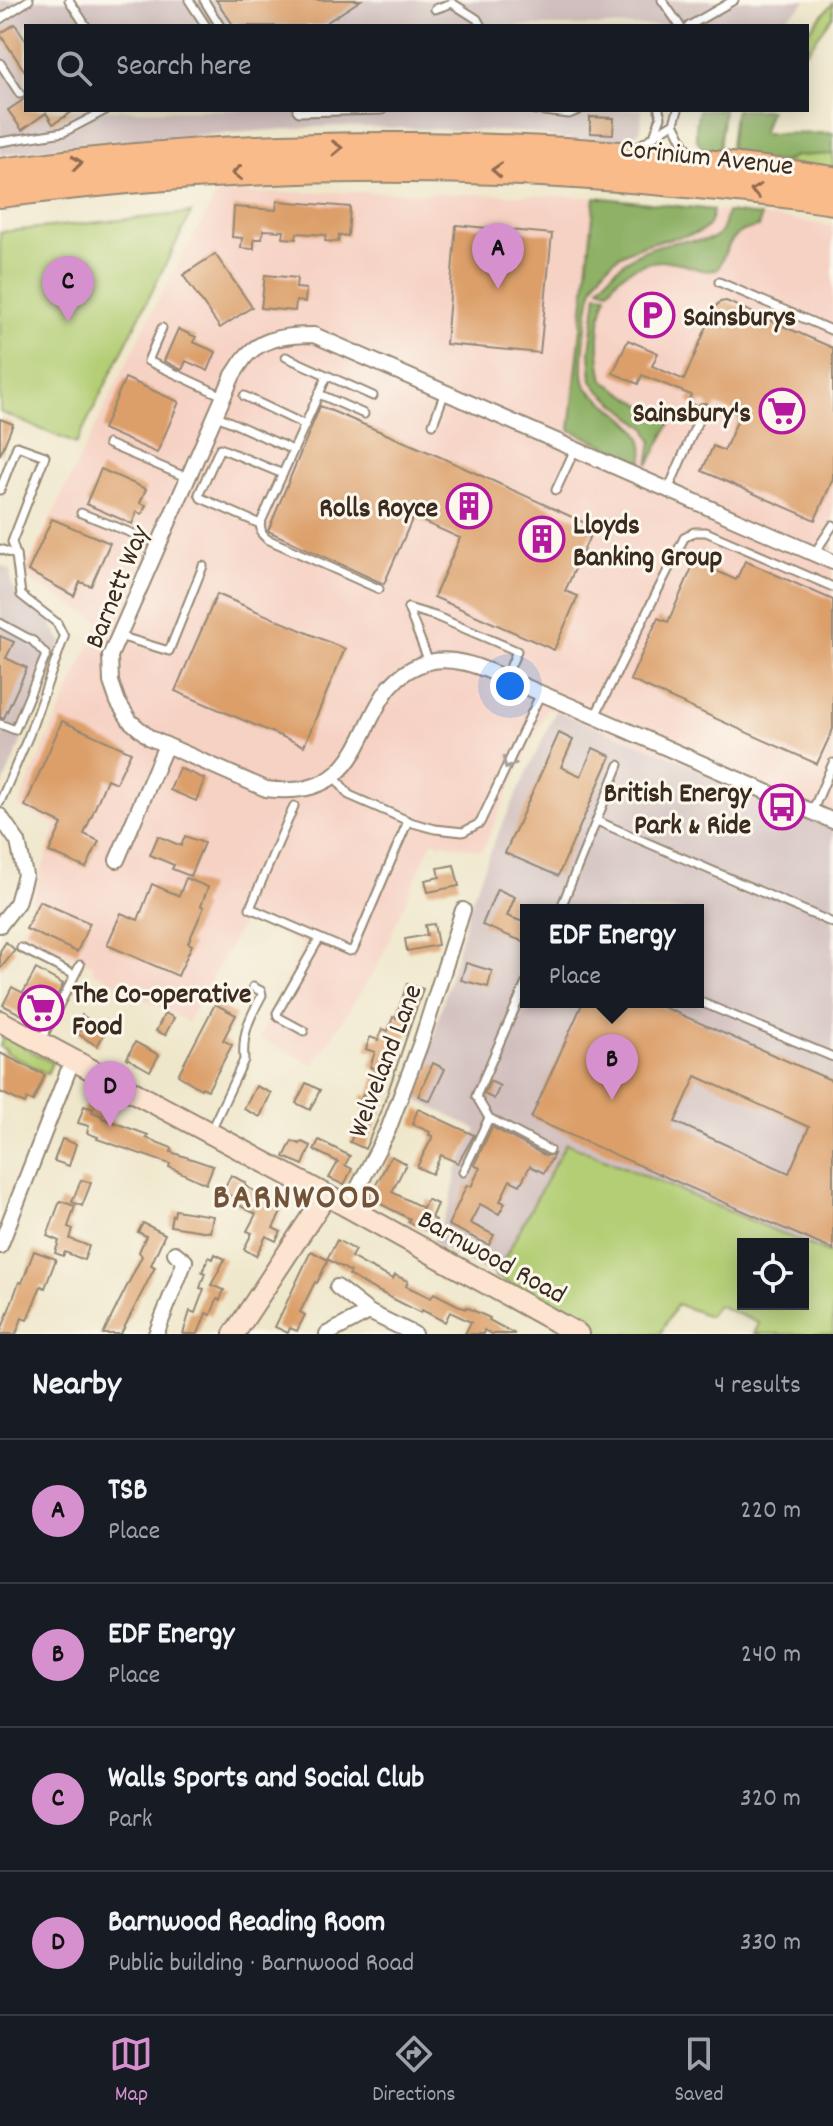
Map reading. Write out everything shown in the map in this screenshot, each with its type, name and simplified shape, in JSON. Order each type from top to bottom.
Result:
[{"type":"highway","name":"Corinium Avenue","points":[[0,172],[233,151],[363,147],[600,154],[713,164],[833,180]]},
{"type":"highway","name":"Corinium Avenue","points":[[0,194],[171,176],[400,168],[609,177],[764,191],[833,201]]},
{"type":"street","name":"Barnett Way","points":[[334,776],[301,790],[286,792],[266,789],[150,738],[130,721],[118,702],[111,682],[110,656],[223,396],[250,351],[268,341],[290,335],[314,335],[833,562]]},
{"type":"street","points":[[334,776],[348,763],[382,696],[396,679],[410,669],[448,659],[468,663],[541,693],[833,821]]},
{"type":"street","points":[[117,860],[166,745]]},
{"type":"street","points":[[0,816],[18,842],[25,875],[17,903],[0,925]]},
{"type":"street","name":"Welveland Lane","points":[[348,1207],[388,1130],[428,1021],[457,917]]},
{"type":"street","name":"Barnwood Road","points":[[0,1021],[578,1334]]},
{"type":"street","points":[[0,1246],[72,1061]]},
{"type":"street","points":[[234,1334],[326,1195]]},
{"type":"street","points":[[156,1334],[185,1261],[175,1253]]},
{"type":"street","points":[[337,1287],[369,1312],[414,1334]]},
{"type":"street","points":[[327,1334],[369,1312]]},
{"type":"lane","points":[[0,19],[29,0]]},
{"type":"lane","points":[[69,0],[85,24]]},
{"type":"lane","points":[[189,0],[205,24]]},
{"type":"lane","points":[[204,0],[219,24]]},
{"type":"lane","points":[[662,0],[679,24]]},
{"type":"lane","points":[[692,24],[734,0]]},
{"type":"lane","points":[[435,9],[452,3],[480,24]]},
{"type":"lane","points":[[0,63],[20,94]]},
{"type":"lane","points":[[0,142],[64,132],[102,112]]},
{"type":"lane","points":[[552,112],[574,112]]},
{"type":"lane","points":[[501,149],[526,143],[635,148],[655,133],[661,117],[660,112]]},
{"type":"lane","points":[[677,112],[674,123],[685,145],[693,156],[713,164]]},
{"type":"lane","points":[[655,133],[674,123]]},
{"type":"lane","points":[[719,282],[833,331]]},
{"type":"lane","points":[[162,328],[148,361],[223,396]]},
{"type":"lane","points":[[286,357],[373,396]]},
{"type":"lane","points":[[327,376],[260,524],[262,534],[379,589]]},
{"type":"lane","points":[[433,424],[445,392]]},
{"type":"lane","points":[[319,394],[364,414]]},
{"type":"lane","points":[[244,396],[305,425]]},
{"type":"lane","points":[[668,490],[703,409]]},
{"type":"lane","points":[[215,415],[293,450]]},
{"type":"lane","points":[[108,444],[188,478]]},
{"type":"lane","points":[[0,490],[17,446],[45,456],[12,542],[21,595],[57,623],[64,637],[29,735],[0,802]]},
{"type":"lane","points":[[260,524],[201,498],[199,494],[220,448],[283,474]]},
{"type":"lane","points":[[556,490],[575,449]]},
{"type":"lane","points":[[81,513],[159,544]]},
{"type":"lane","points":[[814,554],[833,525]]},
{"type":"lane","points":[[595,717],[684,538],[694,532],[706,532],[833,587]]},
{"type":"lane","points":[[0,549],[16,555]]},
{"type":"lane","points":[[119,636],[169,651],[203,566]]},
{"type":"lane","points":[[429,662],[408,608],[435,616],[517,651],[505,678]]},
{"type":"lane","points":[[0,623],[33,641],[46,655],[15,730],[0,724]]},
{"type":"lane","points":[[334,776],[349,795],[408,821],[435,829],[463,832],[480,823],[541,693]]},
{"type":"lane","points":[[812,812],[833,763]]},
{"type":"lane","points":[[562,904],[619,765]]},
{"type":"lane","points":[[294,806],[250,908],[349,951],[353,950],[408,821]]},
{"type":"lane","points":[[597,821],[833,923]]},
{"type":"lane","points":[[304,1031],[278,1017],[277,1013],[319,939]]},
{"type":"lane","points":[[21,948],[74,975]]},
{"type":"lane","points":[[40,1042],[80,965]]},
{"type":"lane","points":[[210,1132],[244,1060],[247,1023],[262,995],[253,987]]},
{"type":"lane","points":[[520,997],[476,1096],[489,1118],[549,1150]]},
{"type":"lane","points":[[704,1003],[833,1057]]},
{"type":"lane","points":[[463,1172],[489,1118]]},
{"type":"shaded area","points":[[0,0],[807,0],[778,24],[24,24],[24,112],[642,112],[641,130],[626,143],[555,138],[530,132],[333,126],[81,143],[0,155]]},
{"type":"shaded area","points":[[379,192],[595,197],[833,226],[833,821],[547,708],[482,851],[432,841],[379,963],[314,1065],[259,1038],[304,945],[246,917],[187,1022],[92,971],[94,966],[22,932],[56,825],[18,807],[100,621],[22,576],[153,310],[218,193]]},
{"type":"shaded area","points":[[0,565],[11,570],[11,582],[16,594],[49,621],[62,642],[1,790]]},
{"type":"shaded area","points":[[556,711],[833,821],[833,1255],[809,1245],[809,1238],[792,1238],[566,1143],[495,1276],[432,1243],[449,1207],[457,1170],[477,1130],[410,1096],[432,1041],[473,896],[495,840]]},
{"type":"green space","points":[[833,3],[833,16],[809,48],[809,30]]},
{"type":"green space","points":[[699,112],[724,112],[718,158],[699,144],[696,127]]},
{"type":"green space","points":[[735,112],[769,112],[762,134],[833,133],[833,154],[795,156],[783,162],[729,156]]},
{"type":"green space","points":[[833,154],[833,173],[783,162],[794,156]]},
{"type":"green space","points":[[595,197],[713,210],[709,224],[701,231],[640,246],[617,258],[599,276],[593,288],[583,377],[591,392],[638,432],[644,451],[642,462],[570,430]]},
{"type":"green space","points":[[727,212],[761,216],[759,227],[742,232],[732,240],[718,269],[656,262],[628,271],[609,290],[599,287],[625,261],[645,250],[667,243],[714,238],[722,230]]},
{"type":"green space","points":[[191,213],[76,444],[0,412],[0,232]]},
{"type":"green space","points":[[597,294],[607,295],[599,337],[603,380],[661,417],[672,420],[648,465],[652,441],[646,428],[592,381],[590,352]]},
{"type":"green space","points":[[3,1035],[52,1063],[47,1074],[5,1052],[0,1047]]},
{"type":"green space","points":[[566,1143],[792,1238],[737,1238],[737,1310],[809,1310],[809,1245],[833,1255],[833,1334],[754,1334],[759,1323],[717,1305],[709,1316],[677,1304],[660,1334],[602,1334],[495,1276]]},
{"type":"building","points":[[216,0],[361,0],[324,24],[233,24]]},
{"type":"building","points":[[15,24],[24,38],[24,70],[0,34]]},
{"type":"building","points":[[24,99],[24,112],[72,112],[53,124],[46,113],[22,130],[8,110]]},
{"type":"building","points":[[590,117],[614,118],[613,134],[590,133]]},
{"type":"building","points":[[277,201],[350,207],[348,236],[339,235],[338,242],[325,241],[326,235],[297,233],[296,239],[283,238],[284,231],[263,230],[262,239],[254,239],[254,249],[241,248],[242,238],[232,237],[234,207],[276,210]]},
{"type":"building","points":[[456,225],[552,234],[540,353],[446,344]]},
{"type":"building","points":[[215,254],[252,307],[220,328],[183,275]]},
{"type":"building","points":[[265,275],[297,278],[296,288],[306,289],[305,302],[296,301],[295,311],[261,308]]},
{"type":"building","name":"Sainsbury's","points":[[726,301],[833,348],[833,479],[815,520],[702,471],[713,446],[724,451],[740,415],[717,405],[713,413],[709,412],[706,403],[697,406],[688,402],[691,395],[642,375],[638,384],[613,373],[628,340],[658,353],[652,366],[684,380],[715,307]]},
{"type":"building","points":[[178,329],[196,337],[193,342],[216,352],[208,371],[186,361],[182,370],[164,361]]},
{"type":"building","points":[[125,378],[179,402],[157,453],[103,429]]},
{"type":"building","points":[[320,406],[594,527],[565,591],[578,596],[554,650],[434,597],[460,538],[413,517],[384,584],[268,531]]},
{"type":"building","points":[[0,419],[13,424],[0,455]]},
{"type":"building","points":[[101,469],[146,489],[140,503],[146,505],[142,514],[137,512],[132,524],[86,504]]},
{"type":"building","points":[[52,519],[110,543],[91,586],[80,582],[74,596],[28,571]]},
{"type":"building","points":[[695,561],[736,580],[745,561],[833,600],[833,729],[817,764],[630,680],[658,618],[668,622]]},
{"type":"building","points":[[217,594],[345,649],[304,746],[175,691]]},
{"type":"building","points":[[0,636],[14,642],[6,658],[27,668],[4,718],[0,718]]},
{"type":"building","points":[[62,721],[131,752],[116,783],[107,779],[84,834],[99,841],[86,868],[49,852],[62,824],[25,806]]},
{"type":"building","points":[[559,733],[573,740],[561,767],[581,776],[593,748],[611,756],[558,876],[505,853]]},
{"type":"building","points":[[179,768],[205,779],[196,801],[170,790]]},
{"type":"building","points":[[158,836],[181,846],[185,836],[204,843],[190,876],[150,855]]},
{"type":"building","points":[[454,865],[459,886],[428,892],[425,880],[440,877],[438,868]]},
{"type":"building","points":[[186,878],[208,887],[201,906],[204,907],[188,943],[192,945],[178,976],[107,945],[121,913],[138,920],[152,884],[179,896]]},
{"type":"building","points":[[497,889],[515,897],[507,916],[520,921],[520,940],[482,925]]},
{"type":"building","points":[[39,901],[90,923],[77,952],[26,929]]},
{"type":"building","points":[[434,924],[438,945],[407,951],[405,939],[427,935],[425,925]]},
{"type":"building","points":[[6,942],[15,950],[0,969],[0,951]]},
{"type":"building","points":[[466,963],[492,971],[488,987],[461,980]]},
{"type":"building","points":[[36,969],[63,984],[41,1025],[3,1005],[12,987],[23,993]]},
{"type":"building","points":[[407,984],[423,989],[381,1112],[365,1149],[350,1142],[365,1107],[359,1105],[363,1094],[369,1096],[377,1069],[370,1067],[375,1052],[366,1049],[370,1037],[378,1040],[382,1029],[388,1031],[393,1017],[396,1018]]},
{"type":"building","points":[[215,1004],[236,1015],[223,1040],[232,1045],[208,1090],[178,1075]]},
{"type":"building","points":[[580,1008],[666,1008],[833,1081],[833,1250],[531,1118]],"holes":[[[696,1076],[809,1127],[789,1173],[675,1122]]]},
{"type":"building","points":[[165,1013],[174,1018],[165,1035],[156,1031]]},
{"type":"building","points":[[82,1015],[106,1031],[97,1046],[78,1034],[82,1027],[77,1024]]},
{"type":"building","points":[[135,1042],[159,1055],[150,1071],[127,1058]]},
{"type":"building","points":[[0,1053],[45,1075],[33,1101],[27,1099],[25,1104],[0,1092]]},
{"type":"building","points":[[433,1063],[445,1069],[430,1101],[418,1096]]},
{"type":"building","points":[[490,1081],[500,1086],[494,1099],[484,1094]]},
{"type":"building","points":[[306,1083],[320,1090],[310,1110],[296,1103]]},
{"type":"building","points":[[256,1086],[271,1093],[260,1117],[244,1109]]},
{"type":"building","points":[[84,1106],[93,1109],[92,1112],[102,1118],[148,1135],[146,1138],[172,1148],[171,1152],[213,1166],[206,1184],[169,1167],[170,1164],[87,1133],[89,1126],[78,1123]]},
{"type":"building","points":[[418,1109],[474,1135],[458,1163],[441,1155],[432,1174],[417,1167],[433,1136],[412,1124]]},
{"type":"building","points":[[492,1127],[546,1156],[554,1154],[544,1173],[530,1166],[520,1185],[510,1180],[500,1201],[505,1203],[499,1214],[480,1204],[470,1223],[494,1235],[489,1245],[448,1225],[467,1185],[471,1187],[480,1168],[474,1165]]},
{"type":"building","points":[[62,1139],[76,1144],[69,1166],[54,1161]]},
{"type":"building","points":[[319,1140],[350,1156],[345,1165],[352,1169],[344,1185],[329,1178],[338,1162],[314,1150]]},
{"type":"building","points":[[292,1141],[311,1146],[303,1165],[284,1157]]},
{"type":"building","points":[[391,1156],[406,1164],[392,1192],[423,1208],[427,1199],[437,1204],[431,1218],[436,1220],[431,1232],[369,1198]]},
{"type":"building","points":[[231,1175],[284,1207],[273,1228],[281,1232],[276,1241],[266,1236],[256,1256],[244,1249],[252,1233],[247,1231],[256,1214],[229,1200],[231,1196],[223,1191]]},
{"type":"building","points":[[81,1180],[91,1183],[82,1206],[72,1202]]},
{"type":"building","points":[[60,1201],[75,1206],[68,1227],[73,1229],[70,1239],[89,1246],[84,1260],[65,1252],[63,1256],[55,1253],[59,1241],[47,1236]]},
{"type":"building","points":[[175,1210],[213,1216],[210,1232],[170,1226]]},
{"type":"building","points":[[143,1223],[165,1234],[151,1265],[155,1267],[121,1334],[103,1334],[142,1256],[139,1252],[146,1236],[138,1232]]},
{"type":"building","points":[[337,1240],[355,1250],[351,1257],[369,1267],[393,1279],[395,1275],[408,1281],[406,1286],[431,1298],[434,1293],[490,1318],[515,1334],[491,1334],[484,1330],[483,1334],[465,1334],[471,1322],[450,1312],[445,1322],[372,1288],[327,1259]]},
{"type":"building","points":[[34,1251],[56,1259],[45,1288],[41,1286],[27,1320],[22,1318],[16,1334],[0,1334],[19,1282],[22,1283]]},
{"type":"building","points":[[311,1251],[328,1260],[300,1312],[305,1315],[297,1331],[290,1328],[288,1333],[275,1327]]},
{"type":"building","points":[[215,1254],[225,1259],[211,1285],[224,1290],[220,1300],[217,1299],[211,1315],[206,1313],[198,1334],[183,1334],[190,1311],[195,1313],[204,1289],[200,1288],[205,1273],[202,1272],[209,1257],[213,1259]]},
{"type":"place","name":"TSB","points":[[498,289]]},
{"type":"place","name":"Sainsburys","points":[[652,315]]},
{"type":"place","name":"Walls Sports and Social Club","points":[[68,322]]},
{"type":"place","name":"Sainsbury's","points":[[782,411]]},
{"type":"place","name":"Rolls Royce","points":[[469,506]]},
{"type":"place","name":"Lloyds Banking Group","points":[[542,539]]},
{"type":"place","name":"British Energy Park & Ride","points":[[782,807]]},
{"type":"place","name":"The Co-operative Food","points":[[41,1008]]},
{"type":"place","name":"EDF Energy","points":[[612,1100]]},
{"type":"place","name":"Barnwood Reading Room","points":[[110,1127]]},
{"type":"district","name":"BARNWOOD","points":[[297,1194]]}]
